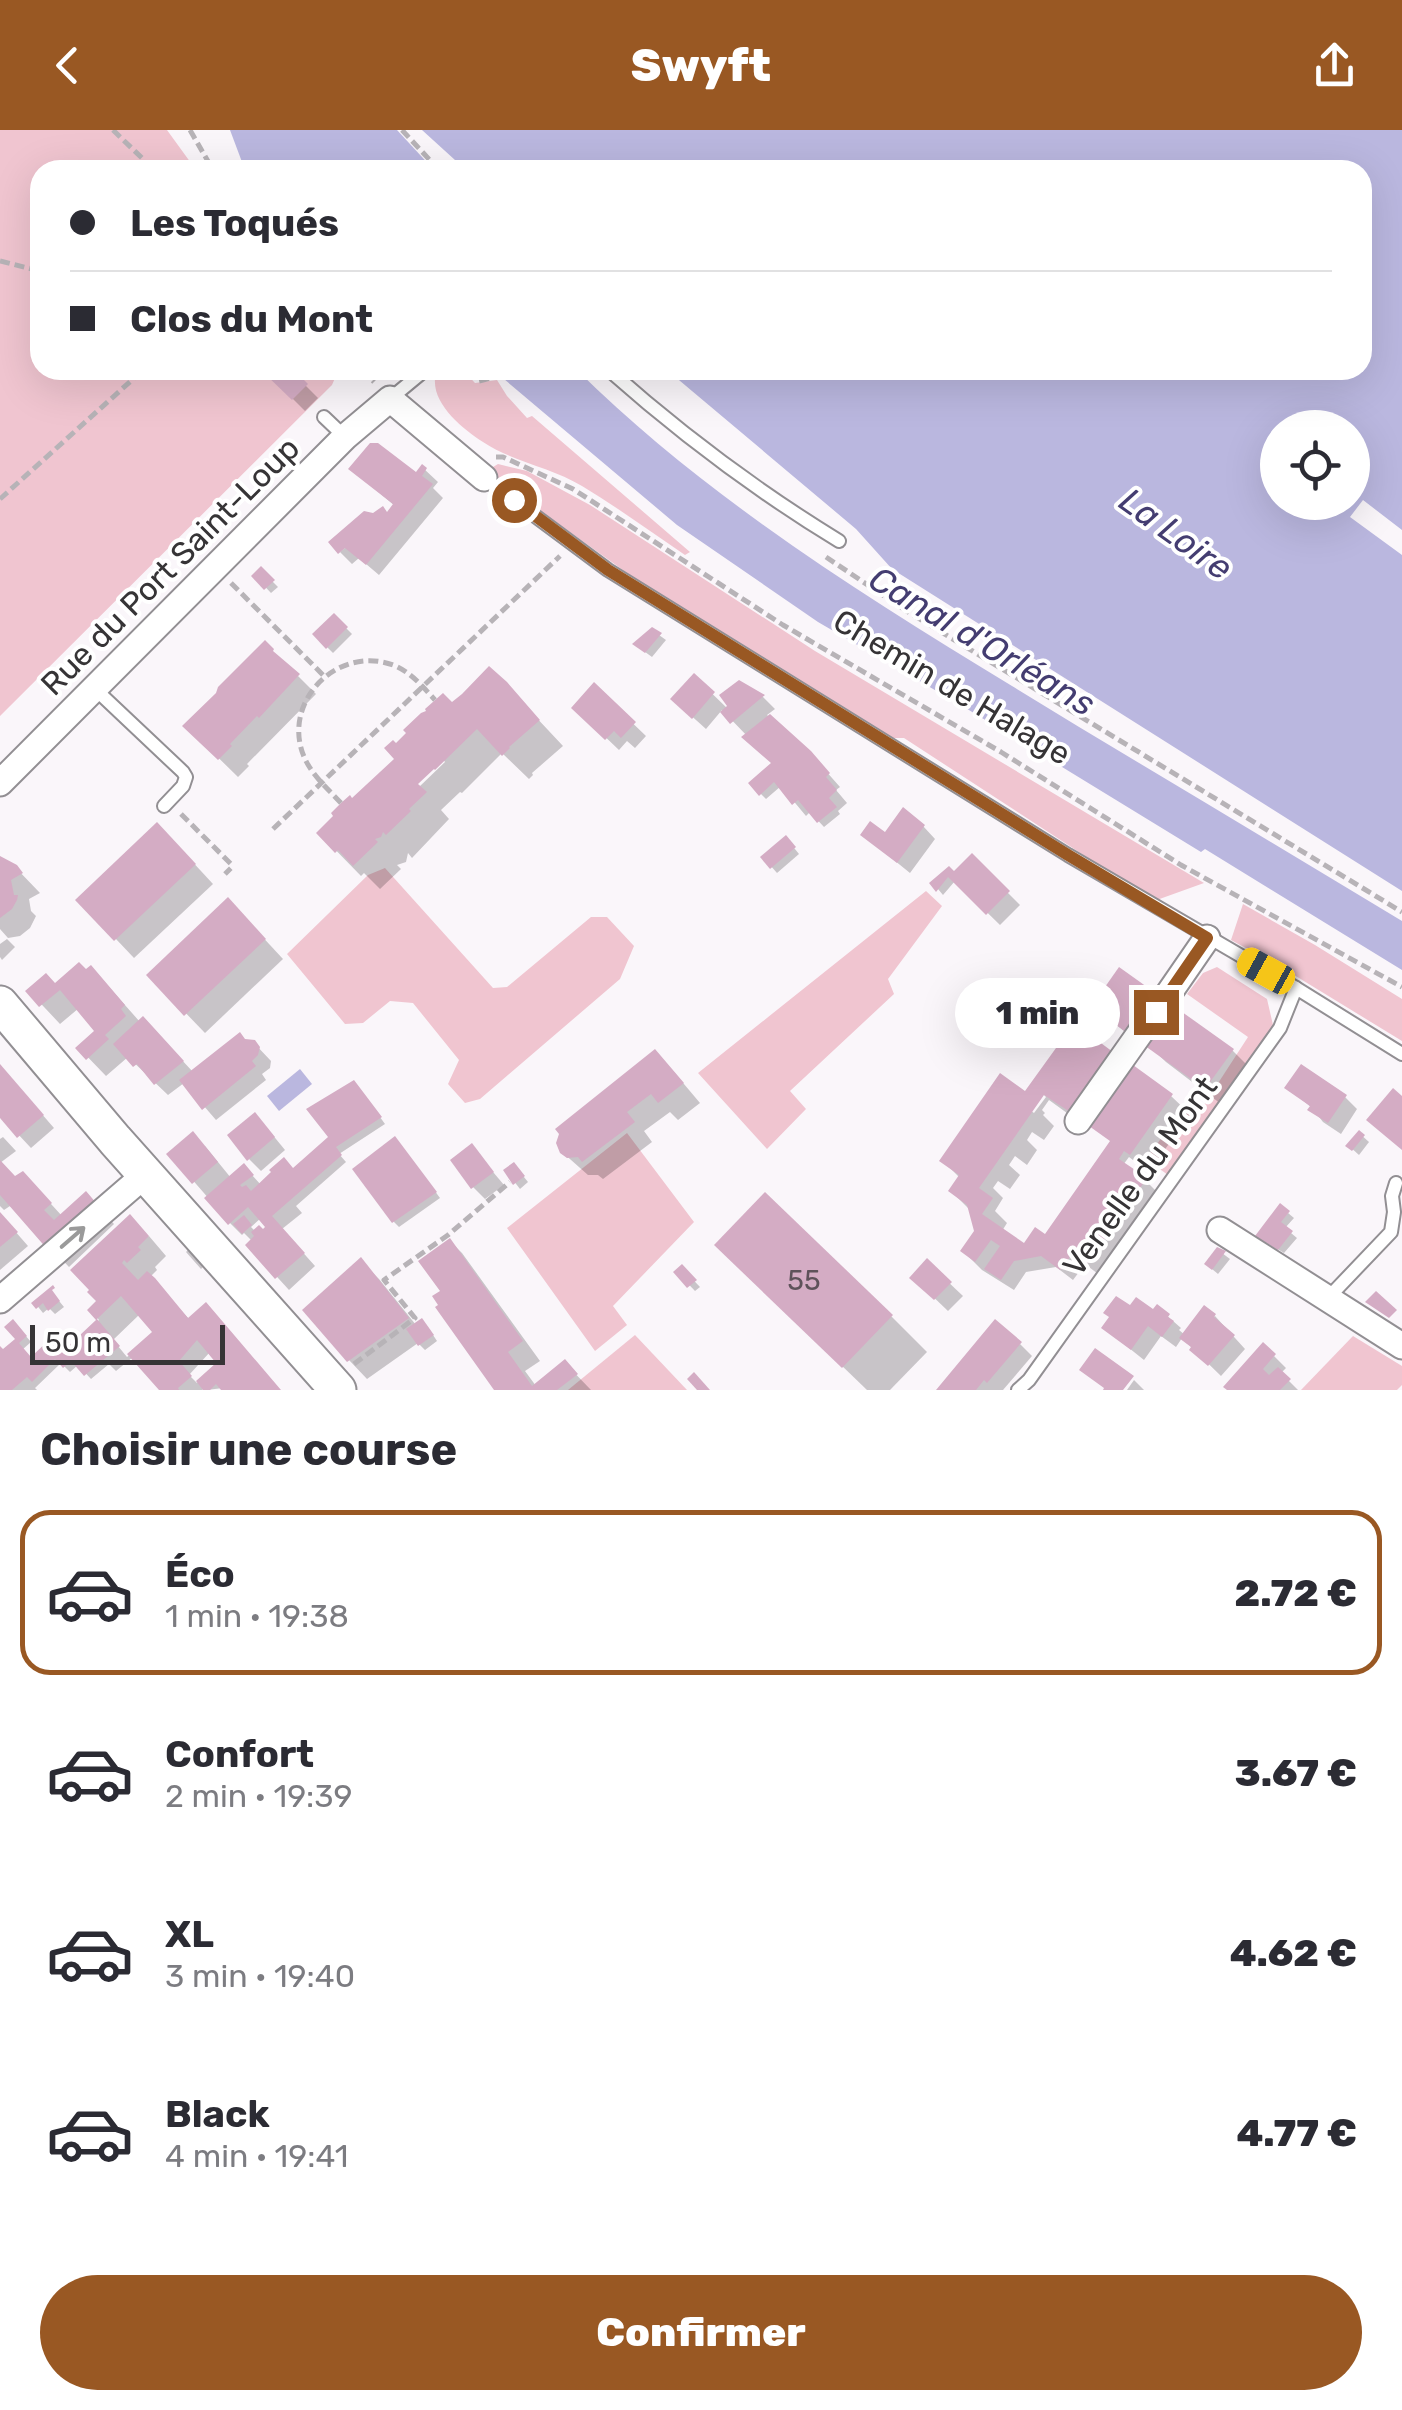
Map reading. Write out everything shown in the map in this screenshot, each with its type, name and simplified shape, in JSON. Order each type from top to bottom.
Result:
[{"type":"main road","points":[[0,1004],[146,1174],[343,1380]]},
{"type":"street","name":"Rue du Port Saint-Loup","points":[[0,783],[344,436],[382,391]]},
{"type":"street","points":[[382,391],[478,473]]},
{"type":"street","points":[[1078,1122],[1207,938]]},
{"type":"street","points":[[0,1300],[146,1174]]},
{"type":"street","points":[[1220,1230],[1402,1346]]},
{"type":"lane","points":[[382,391],[405,380]]},
{"type":"lane","points":[[620,380],[694,441],[839,540]]},
{"type":"lane","points":[[324,417],[344,436]]},
{"type":"lane","points":[[478,473],[608,570],[1068,855],[1402,1054]]},
{"type":"lane","points":[[94,688],[183,772],[184,786],[166,804]]},
{"type":"lane","name":"Venelle du Mont","points":[[1018,1390],[1029,1380],[1280,1028],[1296,988]]},
{"type":"lane","points":[[1328,1298],[1391,1232],[1396,1183]]},
{"type":"path","points":[[114,130],[144,160]]},
{"type":"path","points":[[190,130],[207,160]]},
{"type":"path","points":[[402,130],[430,160]]},
{"type":"path","points":[[0,260],[30,268]]},
{"type":"path","points":[[0,499],[132,380]]},
{"type":"path","points":[[372,380],[382,391]]},
{"type":"path","name":"Chemin de Halage","points":[[478,473],[482,458],[503,457],[573,489],[783,625],[1002,752],[1180,865],[1402,987]]},
{"type":"path","points":[[272,829],[573,544]]},
{"type":"path","points":[[215,567],[324,676]]},
{"type":"path","points":[[905,610],[1402,912]]},
{"type":"path","points":[[341,804],[305,760],[298,734],[302,707],[316,684],[340,666],[374,660],[406,671],[435,700]]},
{"type":"path","points":[[166,804],[231,864],[225,874]]},
{"type":"path","points":[[343,1380],[415,1318],[384,1280],[448,1235],[510,1182]]},
{"type":"shaded area","points":[[0,130],[167,130],[189,160],[30,160],[30,380],[334,380],[0,716]]},
{"type":"shaded area","points":[[497,380],[527,418],[532,416],[690,552],[685,555],[570,479],[507,455],[474,436],[447,411],[435,381]]},
{"type":"shaded area","points":[[498,464],[527,471],[590,505],[815,651],[1204,883],[1154,901],[904,738],[888,738],[655,593],[491,475]]},
{"type":"shaded area","points":[[385,868],[493,988],[507,987],[591,917],[607,917],[634,946],[620,979],[480,1099],[465,1103],[448,1084],[459,1060],[413,1003],[390,1001],[363,1023],[345,1024],[287,954],[368,875]]},
{"type":"shaded area","points":[[926,891],[942,906],[888,979],[894,994],[790,1091],[806,1109],[767,1149],[698,1073]]},
{"type":"shaded area","points":[[1243,904],[1402,999],[1402,1041],[1231,940]]},
{"type":"shaded area","points":[[1217,967],[1267,999],[1273,1025],[1168,1175],[1146,1159],[1187,1103],[1200,1111],[1248,1037],[1187,994],[1203,973]]},
{"type":"shaded area","points":[[627,1133],[694,1222],[613,1306],[627,1325],[595,1351],[507,1228]]},
{"type":"shaded area","points":[[635,1335],[687,1390],[568,1390]]},
{"type":"shaded area","points":[[1353,1336],[1402,1366],[1402,1385],[1397,1390],[1301,1390]]},
{"type":"water","points":[[230,130],[397,130],[425,160],[241,160]]},
{"type":"water","name":"La Loire","points":[[422,130],[1402,130],[1402,530],[1370,505],[1370,410],[1260,410],[1260,520],[1354,520],[1402,555],[1402,891],[892,569],[856,529],[679,380],[1372,380],[1372,160],[455,160]]},
{"type":"water","points":[[505,380],[588,380],[678,460],[841,578],[1402,921],[1402,970],[1205,849],[1201,852],[818,622],[677,525]]},
{"type":"water","points":[[300,1069],[312,1084],[279,1111],[267,1096]]},
{"type":"building","points":[[271,380],[304,380],[308,384],[292,400]]},
{"type":"building","points":[[370,443],[378,443],[416,472],[422,464],[427,468],[422,476],[433,484],[366,565],[345,548],[338,554],[328,542],[364,511],[373,513],[383,506],[387,512],[393,504],[348,469]]},
{"type":"building","points":[[261,566],[275,580],[264,590],[251,576]]},
{"type":"building","points":[[334,613],[348,627],[326,649],[312,634]]},
{"type":"building","points":[[652,627],[662,633],[645,653],[632,644]]},
{"type":"building","points":[[265,640],[300,674],[218,760],[182,726]]},
{"type":"building","points":[[489,666],[540,720],[502,756],[477,729],[418,784],[427,792],[386,835],[383,832],[375,839],[378,842],[353,866],[338,850],[335,853],[316,833],[341,803],[350,795],[352,798],[394,759],[384,748],[393,740],[396,743],[406,733],[403,730],[443,693],[452,702]]},
{"type":"building","points":[[694,673],[715,692],[692,719],[670,699]]},
{"type":"building","points":[[739,680],[765,695],[730,724],[720,712],[727,706],[719,695]]},
{"type":"building","points":[[594,682],[636,722],[621,738],[614,731],[605,740],[571,708]]},
{"type":"building","points":[[770,714],[830,773],[826,777],[837,790],[829,798],[837,807],[817,823],[798,800],[792,805],[774,782],[759,796],[748,783],[771,763],[741,737]]},
{"type":"building","points":[[903,807],[925,825],[897,863],[860,835],[870,821],[885,832]]},
{"type":"building","points":[[157,822],[196,864],[114,941],[75,900]]},
{"type":"building","points":[[786,835],[796,847],[770,869],[760,857]]},
{"type":"building","points":[[972,853],[1010,891],[986,915],[948,877],[936,892],[929,883],[949,866],[954,871]]},
{"type":"building","points":[[0,856],[23,873],[11,880],[17,900],[0,918]]},
{"type":"building","points":[[228,897],[266,939],[184,1016],[146,975]]},
{"type":"building","points":[[79,962],[86,969],[91,965],[125,1005],[121,1009],[126,1016],[86,1060],[75,1048],[94,1031],[60,990],[39,1007],[25,991],[46,973],[55,983]]},
{"type":"building","points":[[1119,967],[1234,1049],[1205,1089],[1091,1007]]},
{"type":"building","points":[[143,1016],[184,1061],[154,1085],[113,1044]]},
{"type":"building","points":[[1074,1023],[1113,1052],[1070,1112],[1044,1095],[979,1188],[993,1198],[982,1214],[1024,1243],[1035,1227],[1045,1234],[1110,1141],[1089,1126],[1133,1065],[1173,1094],[1130,1155],[1124,1151],[1119,1159],[1147,1178],[1087,1264],[1073,1253],[1060,1270],[1041,1256],[1014,1261],[1001,1280],[984,1269],[1000,1246],[991,1240],[975,1262],[960,1251],[974,1231],[967,1205],[948,1191],[959,1175],[939,1161],[1000,1073],[1025,1091]]},
{"type":"building","points":[[240,1032],[260,1047],[252,1061],[256,1066],[202,1110],[179,1080]]},
{"type":"building","points":[[655,1049],[684,1083],[658,1103],[651,1094],[627,1112],[635,1122],[582,1162],[578,1157],[567,1158],[560,1153],[555,1129]]},
{"type":"building","points":[[0,1064],[44,1115],[17,1138],[0,1118]]},
{"type":"building","points":[[1301,1064],[1347,1095],[1328,1123],[1284,1088]]},
{"type":"building","points":[[354,1080],[382,1117],[336,1147],[342,1155],[272,1216],[305,1253],[275,1279],[245,1245],[254,1236],[251,1232],[259,1225],[265,1227],[248,1207],[228,1225],[204,1198],[244,1163],[254,1175],[240,1185],[251,1191],[284,1157],[293,1168],[328,1137],[306,1109]]},
{"type":"building","points":[[1393,1088],[1402,1096],[1402,1150],[1366,1120]]},
{"type":"building","points":[[255,1112],[275,1137],[247,1161],[227,1135]]},
{"type":"building","points":[[1359,1130],[1365,1135],[1352,1151],[1345,1146]]},
{"type":"building","points":[[193,1131],[218,1162],[192,1184],[166,1154]]},
{"type":"building","points":[[395,1136],[437,1192],[392,1223],[352,1169]]},
{"type":"building","points":[[472,1143],[494,1172],[471,1189],[450,1160]]},
{"type":"building","points":[[0,1160],[15,1176],[23,1171],[52,1203],[44,1210],[54,1220],[86,1191],[97,1204],[48,1250],[0,1195]]},
{"type":"building","points":[[514,1162],[525,1176],[513,1185],[503,1170]]},
{"type":"building","points":[[765,1192],[893,1315],[842,1368],[714,1245]]},
{"type":"building","points":[[1280,1203],[1290,1211],[1281,1222],[1293,1231],[1278,1250],[1255,1236]]},
{"type":"building","points":[[0,1212],[18,1232],[0,1247]]},
{"type":"building","points":[[130,1214],[149,1236],[138,1247],[141,1250],[122,1263],[138,1280],[147,1271],[188,1318],[206,1302],[281,1390],[221,1390],[216,1384],[203,1390],[196,1381],[216,1363],[197,1340],[179,1361],[192,1376],[179,1390],[159,1390],[127,1354],[152,1332],[121,1296],[97,1319],[120,1346],[84,1376],[71,1361],[63,1368],[55,1359],[32,1382],[27,1377],[12,1390],[0,1390],[0,1346],[3,1349],[15,1339],[4,1327],[13,1319],[27,1336],[19,1343],[31,1357],[51,1338],[63,1351],[96,1320],[87,1310],[96,1301],[70,1270]]},
{"type":"building","points":[[244,1215],[252,1225],[242,1234],[233,1224]]},
{"type":"building","points":[[450,1238],[523,1341],[508,1352],[532,1386],[565,1359],[578,1374],[557,1390],[494,1390],[435,1307],[438,1305],[432,1296],[440,1291],[418,1261]]},
{"type":"building","points":[[1217,1247],[1226,1251],[1212,1270],[1204,1264]]},
{"type":"building","points":[[361,1257],[409,1318],[347,1362],[302,1310]]},
{"type":"building","points":[[927,1258],[952,1282],[934,1300],[909,1278]]},
{"type":"building","points":[[682,1264],[697,1280],[687,1288],[673,1272]]},
{"type":"building","points":[[53,1285],[60,1301],[48,1311],[43,1303],[36,1309],[31,1303]]},
{"type":"building","points":[[1376,1291],[1397,1310],[1389,1318],[1365,1302]]},
{"type":"building","points":[[1116,1296],[1130,1305],[1136,1297],[1153,1309],[1157,1304],[1174,1321],[1162,1337],[1148,1326],[1131,1350],[1101,1328],[1109,1317],[1103,1313]]},
{"type":"building","points":[[1204,1305],[1235,1335],[1208,1366],[1179,1338]]},
{"type":"building","points":[[422,1318],[434,1335],[418,1346],[406,1329]]},
{"type":"building","points":[[995,1319],[1022,1342],[987,1383],[984,1380],[976,1390],[936,1390]]},
{"type":"building","points":[[1263,1342],[1276,1354],[1263,1369],[1269,1375],[1278,1367],[1291,1379],[1280,1390],[1223,1387]]},
{"type":"building","points":[[1095,1348],[1134,1376],[1123,1390],[1103,1390],[1079,1370]]},
{"type":"building","points":[[694,1372],[710,1390],[697,1390],[687,1379]]},
{"type":"route","points":[[514,500],[608,570],[1207,938],[1156,1012]]},
{"type":"water label","name":"Canal d'Orléans","points":[[982,641]]}]
